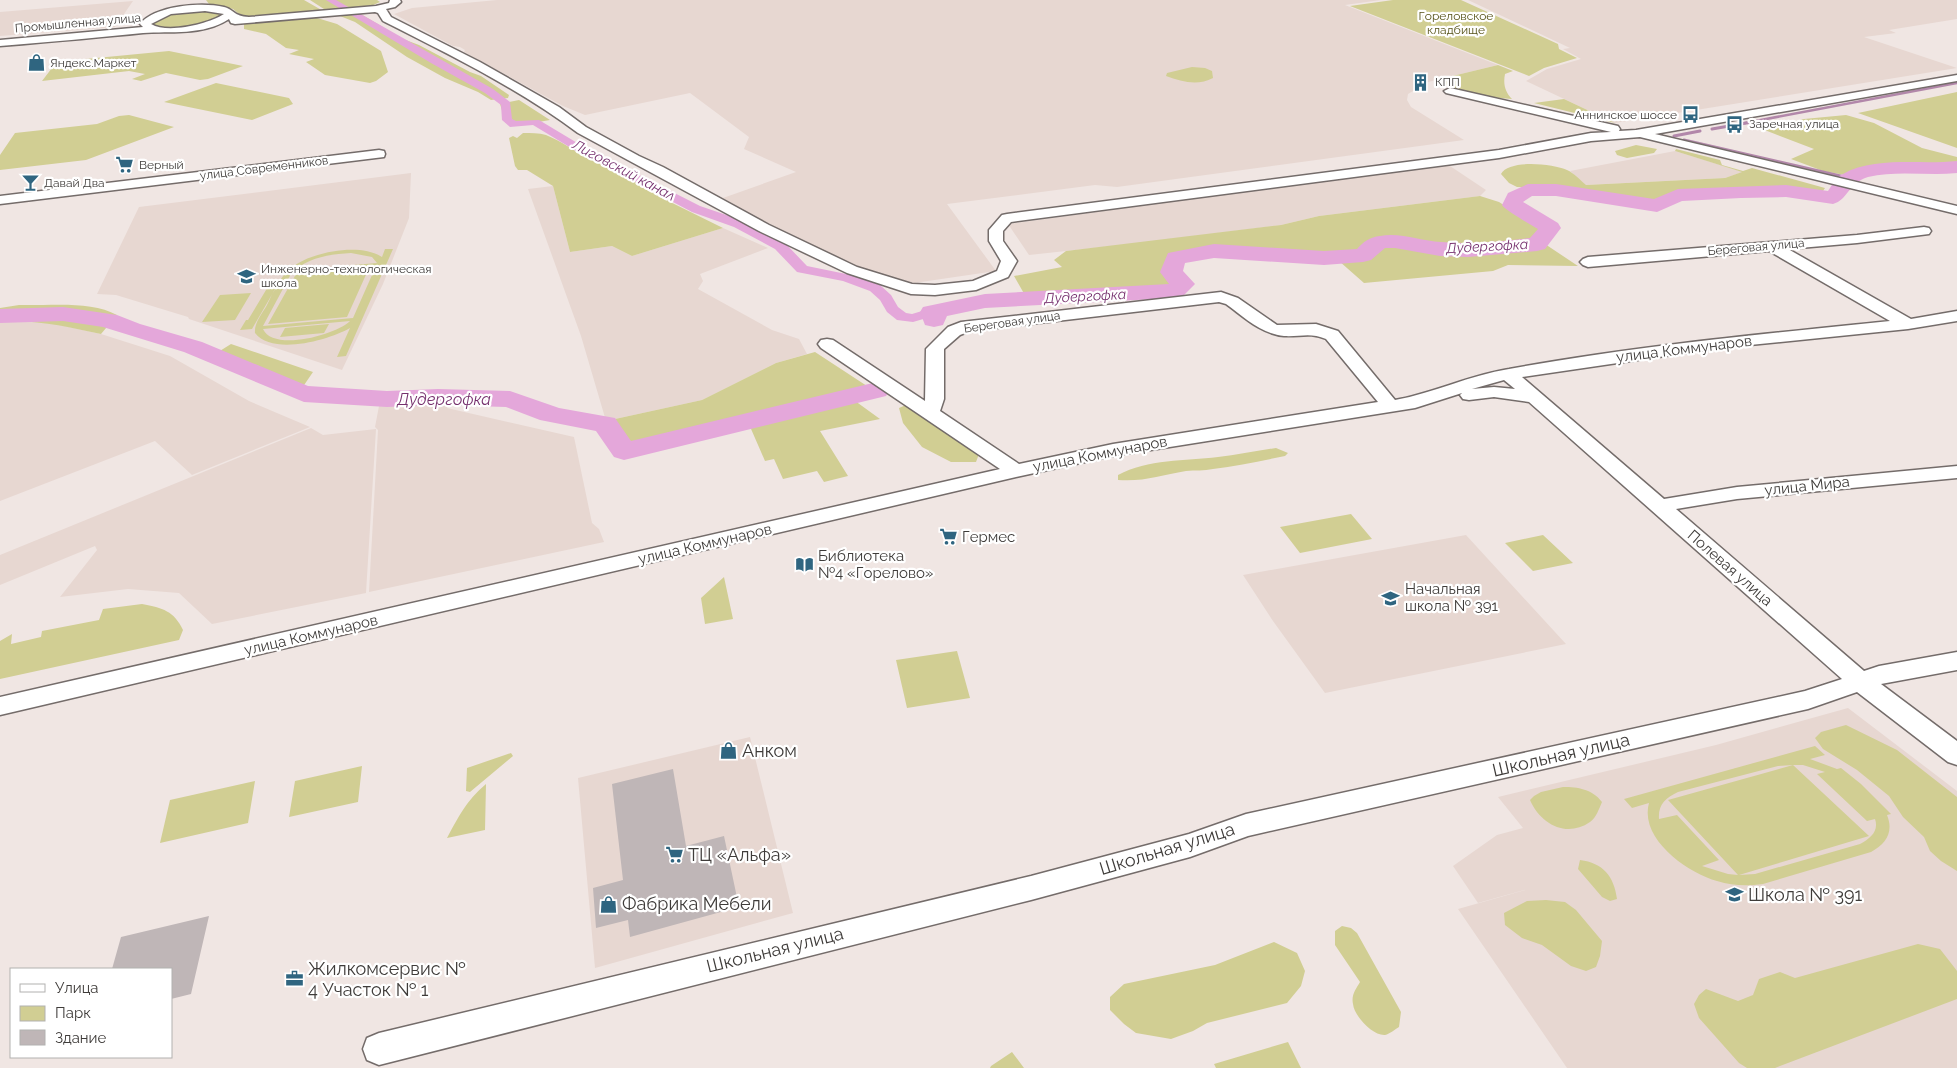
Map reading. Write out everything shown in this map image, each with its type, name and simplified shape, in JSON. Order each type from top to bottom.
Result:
[{"type":"street","points":[[171,12],[210,8],[225,10],[229,15],[250,20],[376,9],[392,5],[396,2],[395,0]]},
{"type":"street","points":[[197,1],[210,8]]},
{"type":"street","name":"Промышленная улица","points":[[0,41],[110,30],[146,22],[197,1]]},
{"type":"street","points":[[376,9],[382,11],[387,19],[476,64],[530,95],[582,130],[764,228],[852,270],[911,289],[935,290],[976,285],[1003,274],[1009,261],[996,241],[996,230],[1007,218],[1499,154],[1569,140],[1636,134],[1957,78]]},
{"type":"street","points":[[205,26],[223,20],[229,15]]},
{"type":"street","name":"Промышленная улица","points":[[0,41],[180,29],[250,20]]},
{"type":"street","points":[[146,22],[146,26],[158,29]]},
{"type":"street","points":[[1450,91],[1957,210]]},
{"type":"street","name":"улица Современников","points":[[0,200],[379,154]]},
{"type":"street","name":"Береговая улица","points":[[1588,262],[1857,239],[1924,231]]},
{"type":"street","points":[[1771,246],[1908,324]]},
{"type":"street","name":"Береговая улица","points":[[930,412],[934,399],[935,349],[954,330],[994,322],[1221,297],[1232,301],[1272,329],[1285,331],[1316,330],[1332,336],[1391,406]]},
{"type":"street","name":"улица Коммунаров","points":[[1415,402],[1479,381],[1508,374],[1720,343],[1908,324],[1957,316]]},
{"type":"street","points":[[1940,319],[1957,328]]},
{"type":"street","points":[[827,344],[1016,471]]},
{"type":"street","name":"Полевая улица","points":[[1508,374],[1860,681],[1957,755]]},
{"type":"street","name":"улица Коммунаров","points":[[0,706],[1016,471],[1123,448],[1415,402],[1494,392],[1534,397]]},
{"type":"street","name":"улица Мира","points":[[1658,506],[1737,493],[1957,472]]},
{"type":"street","name":"Школьная улица","points":[[379,1049],[1031,888],[1190,845],[1246,825],[1808,700],[1884,674],[1957,661]]},
{"type":"shaded area","points":[[497,0],[1381,0],[1345,5],[1498,65],[1428,82],[1408,94],[1407,100],[1411,107],[1464,140],[1117,187],[1095,185],[947,204],[996,271],[914,283],[872,275],[773,227],[723,198],[796,172],[744,149],[749,137],[690,93],[585,115],[563,106],[464,52],[465,50],[460,47],[453,46],[394,14],[412,8]]},
{"type":"shaded area","points":[[1468,0],[1957,0],[1957,19],[1889,30],[1896,33],[1864,37],[1957,68],[1615,123],[1526,81],[1547,69],[1581,59],[1563,49],[1570,48]]},
{"type":"shaded area","points":[[133,1],[115,27],[0,36],[0,12]]},
{"type":"shaded area","points":[[1675,151],[1743,172],[1725,178],[1585,185],[1570,171]]},
{"type":"shaded area","points":[[1447,164],[1486,190],[1480,196],[1319,216],[1281,225],[1029,255],[1008,224]]},
{"type":"shaded area","name":"Инженерно-технологическая школа","points":[[411,173],[409,218],[383,284],[342,370],[189,319],[188,317],[116,295],[97,294],[139,207]]},
{"type":"shaded area","points":[[553,186],[570,252],[612,246],[632,256],[723,228],[768,248],[700,274],[703,281],[698,289],[772,330],[799,339],[807,354],[776,363],[702,400],[606,421],[581,336],[528,189]]},
{"type":"shaded area","points":[[19,320],[51,323],[101,334],[170,356],[249,401],[310,427],[192,475],[155,441],[0,501],[0,322]]},
{"type":"shaded area","points":[[446,403],[447,408],[574,437],[592,523],[599,529],[604,542],[369,592],[378,430],[375,427],[379,406]]},
{"type":"shaded area","points":[[311,428],[323,435],[376,429],[366,593],[212,624],[179,593],[128,589],[60,597],[97,550],[95,546],[0,585],[0,555]]},
{"type":"shaded area","name":"Начальная школа № 391","points":[[1466,535],[1566,644],[1325,693],[1273,621],[1243,575]]},
{"type":"shaded area","name":"Школа № 391","points":[[1848,708],[1957,791],[1957,1068],[1567,1068],[1458,909],[1564,879],[1478,903],[1453,866],[1497,835],[1523,828],[1498,797],[1716,745]]},
{"type":"shaded area","points":[[750,737],[793,913],[595,968],[578,778]]},
{"type":"green space","points":[[206,0],[304,0],[325,12],[251,17],[239,14],[233,9],[209,4]]},
{"type":"green space","points":[[310,0],[377,0],[380,2],[371,6],[327,11]]},
{"type":"green space","name":"Гореловское кладбище","points":[[1393,0],[1461,0],[1558,44],[1559,49],[1577,58],[1544,68],[1529,76],[1350,6]]},
{"type":"green space","points":[[200,10],[223,14],[210,22],[188,27],[166,28],[152,23],[174,13]]},
{"type":"green space","points":[[359,13],[403,39],[481,76],[509,95],[508,98],[491,100],[478,92],[445,78],[407,57],[355,22],[340,16]]},
{"type":"green space","points":[[317,18],[337,24],[381,51],[388,72],[370,83],[325,75],[306,62],[314,59],[289,54],[299,50],[286,48],[266,34],[244,29],[244,24]]},
{"type":"green space","points":[[169,51],[243,66],[208,79],[200,80],[166,73],[141,81],[132,79],[145,74],[129,71],[42,81],[55,64],[65,61]]},
{"type":"green space","points":[[1498,65],[1513,71],[1505,74],[1504,81],[1506,91],[1512,99],[1473,93],[1436,80]]},
{"type":"green space","points":[[1192,67],[1205,68],[1212,71],[1213,78],[1202,82],[1190,82],[1166,76],[1167,73]]},
{"type":"green space","points":[[216,83],[289,98],[293,104],[252,120],[164,102]]},
{"type":"green space","points":[[1957,92],[1957,148],[1858,113]]},
{"type":"green space","points":[[1564,99],[1615,123],[1534,103]]},
{"type":"green space","points":[[519,100],[550,120],[521,125],[506,123],[500,104]]},
{"type":"green space","points":[[129,115],[174,127],[86,160],[0,170],[0,155],[15,133],[97,124],[119,116]]},
{"type":"green space","points":[[1846,115],[1874,123],[1922,148],[1957,157],[1957,162],[1944,165],[1880,166],[1845,175],[1823,171],[1791,159],[1814,149],[1762,129],[1804,119]]},
{"type":"green space","points":[[523,133],[541,134],[551,137],[587,158],[632,178],[656,195],[723,228],[632,256],[612,246],[570,252],[553,186],[527,170],[518,170],[515,166],[509,138],[513,136],[517,138]]},
{"type":"green space","points":[[1636,145],[1657,149],[1654,153],[1627,158],[1617,155],[1615,151]]},
{"type":"green space","points":[[1676,149],[1720,160],[1722,165],[1743,171],[1752,168],[1825,188],[1821,194],[1779,188],[1689,192],[1673,195],[1653,204],[1555,188],[1517,187],[1509,183],[1501,174],[1513,166],[1532,164],[1552,166],[1567,170],[1586,185],[1725,178],[1742,172],[1675,151]]},
{"type":"green space","points":[[1480,196],[1499,202],[1510,209],[1517,209],[1529,217],[1539,226],[1539,233],[1535,240],[1459,248],[1401,238],[1385,238],[1374,241],[1355,251],[1343,253],[1225,247],[1201,249],[1181,254],[1165,263],[1172,285],[1163,290],[1147,292],[1026,297],[1014,276],[1062,267],[1054,260],[1066,251],[1281,225],[1319,216]]},
{"type":"green space","points":[[1397,243],[1437,250],[1464,252],[1545,244],[1578,266],[1508,265],[1493,271],[1364,283],[1339,261],[1329,261],[1330,258],[1353,259],[1370,256],[1377,246]]},
{"type":"green space","points":[[385,249],[393,249],[346,356],[337,357],[350,328],[341,333],[315,341],[287,345],[274,344],[263,340],[255,333],[257,322],[279,281],[290,269],[299,263],[322,254],[348,250],[361,250],[382,257]],"holes":[[[351,253],[372,257],[377,263],[295,270],[314,259],[329,255]],[[376,266],[353,318],[263,326],[292,272]],[[350,321],[332,331],[305,339],[279,339],[269,336],[263,329]]]},
{"type":"green space","points":[[369,268],[347,317],[268,324],[296,274]]},
{"type":"green space","points":[[281,279],[252,329],[240,330],[272,280]]},
{"type":"green space","points":[[251,293],[235,320],[202,322],[220,295]]},
{"type":"green space","points":[[19,305],[95,307],[117,315],[101,334],[38,323],[0,322],[0,308]]},
{"type":"green space","points":[[329,324],[324,333],[280,337],[285,328]]},
{"type":"green space","points":[[231,344],[313,372],[300,391],[215,354]]},
{"type":"green space","points":[[815,352],[870,388],[626,447],[606,421],[702,400],[776,363]]},
{"type":"green space","points":[[851,398],[880,419],[820,431],[848,476],[824,482],[817,471],[783,479],[774,459],[765,461],[748,422]]},
{"type":"green space","points":[[906,405],[979,454],[976,462],[951,462],[922,447],[903,423],[899,408]]},
{"type":"green space","points":[[1276,448],[1288,453],[1285,456],[1206,470],[1186,471],[1144,479],[1118,480],[1118,475],[1154,463],[1225,456]]},
{"type":"green space","points":[[1351,514],[1372,539],[1300,553],[1280,527]]},
{"type":"green space","points":[[1543,535],[1573,563],[1533,571],[1505,543]]},
{"type":"green space","points":[[724,577],[733,619],[705,624],[701,598]]},
{"type":"green space","points":[[142,604],[162,609],[172,614],[183,630],[179,640],[0,679],[0,641],[12,634],[11,644],[41,637],[42,631],[99,620],[103,609]]},
{"type":"green space","points":[[957,651],[970,698],[907,708],[896,660]]},
{"type":"green space","points":[[1846,725],[1897,750],[1957,797],[1957,871],[1930,851],[1924,837],[1903,817],[1889,796],[1857,770],[1823,749],[1815,738],[1821,732]]},
{"type":"green space","points":[[1815,746],[1825,755],[1810,759],[1837,769],[1841,768],[1861,784],[1891,814],[1887,815],[1890,827],[1887,837],[1881,845],[1871,852],[1763,884],[1740,885],[1723,883],[1705,877],[1680,862],[1658,841],[1651,829],[1648,816],[1649,803],[1632,808],[1624,799]],"holes":[[[1793,765],[1668,800],[1738,875],[1702,866],[1719,860],[1677,815],[1659,819],[1661,806],[1666,799],[1678,792],[1778,766]],[[1793,765],[1803,765],[1825,772],[1817,774],[1867,821],[1875,819],[1875,831],[1860,844],[1755,874],[1739,875],[1869,836]]]},
{"type":"green space","points":[[511,753],[513,756],[470,792],[466,791],[467,768]]},
{"type":"green space","points":[[362,766],[358,802],[289,817],[295,781]]},
{"type":"green space","points":[[255,781],[248,823],[160,843],[170,800]]},
{"type":"green space","points":[[486,784],[485,830],[447,838],[468,803]]},
{"type":"green space","points":[[1563,787],[1584,790],[1594,794],[1602,802],[1590,822],[1581,827],[1564,829],[1548,822],[1535,809],[1530,800],[1534,796],[1541,792]]},
{"type":"green space","points":[[1580,860],[1595,864],[1606,872],[1613,884],[1617,899],[1610,901],[1602,897],[1578,869]]},
{"type":"green space","points":[[1527,901],[1565,902],[1576,910],[1602,941],[1596,967],[1586,971],[1571,966],[1542,945],[1522,938],[1505,925],[1504,913]]},
{"type":"green space","points":[[1342,926],[1351,928],[1357,933],[1401,1012],[1399,1027],[1385,1035],[1370,1029],[1360,1019],[1354,1009],[1353,995],[1360,982],[1335,945],[1335,931]]},
{"type":"green space","points":[[1274,942],[1297,953],[1305,971],[1301,986],[1287,1003],[1207,1023],[1193,1031],[1171,1039],[1136,1033],[1110,1010],[1110,997],[1124,984],[1215,965]]},
{"type":"green space","points":[[1918,944],[1940,949],[1957,971],[1957,999],[1775,1068],[1747,1068],[1739,1063],[1699,1018],[1694,1004],[1699,995],[1706,989],[1738,1001],[1753,995],[1759,979],[1780,972],[1795,978]]},
{"type":"green space","points":[[1288,1042],[1301,1068],[1216,1068],[1214,1064]]},
{"type":"green space","points":[[1012,1052],[1024,1068],[990,1068],[991,1066]]},
{"type":"building","name":"ТЦ «Альфа»","points":[[673,769],[686,846],[724,836],[739,907],[630,937],[628,920],[596,928],[593,888],[623,880],[612,784]]},
{"type":"building","points":[[209,916],[191,994],[172,999],[172,968],[112,968],[121,937]]},
{"type":"waterway","name":"Лиговский канал","points":[[330,0],[489,91],[506,104],[507,120],[514,125],[535,122],[580,149],[696,209],[739,224],[780,246],[802,269],[846,278],[875,288],[886,298],[892,309],[902,317],[913,318],[932,312]]},
{"type":"waterway","points":[[1745,123],[1957,83]]},
{"type":"waterway","points":[[1712,129],[1752,122]]},
{"type":"waterway","points":[[1674,136],[1700,131]]},
{"type":"waterway","points":[[1684,140],[1849,178]]},
{"type":"waterway","name":"Дудергофка","points":[[934,320],[935,316],[932,312],[985,301],[1175,291],[1183,284],[1171,272],[1176,258],[1214,251],[1324,258],[1363,255],[1372,246],[1380,242],[1395,241],[1440,249],[1468,250],[1537,244],[1550,228],[1522,209],[1512,205],[1515,197],[1528,190],[1556,190],[1657,206],[1678,195],[1741,192],[1786,191],[1833,198],[1848,179],[1864,173],[1890,169],[1944,169],[1957,167]]},
{"type":"waterway","name":"Дудергофка","points":[[0,316],[63,314],[108,320],[131,329],[193,347],[304,394],[387,399],[438,397],[510,399],[550,414],[584,422],[605,424],[624,451],[877,390]]},
{"type":"place","name":"Яндекс.Маркет","points":[[36,63]]},
{"type":"place","name":"КПП","points":[[1421,82]]},
{"type":"place","name":"Аннинское шоссе","points":[[1691,115]]},
{"type":"place","name":"Заречная улица","points":[[1735,124]]},
{"type":"place","name":"Верный","points":[[125,165]]},
{"type":"place","name":"Давай Два","points":[[30,183]]},
{"type":"place","name":"Инженерно-технологическая школа","points":[[247,276]]},
{"type":"place","name":"Гермес","points":[[948,537]]},
{"type":"place","name":"Библиотека №4 «Горелово»","points":[[804,565]]},
{"type":"place","name":"Начальная школа № 391","points":[[1391,598]]},
{"type":"place","name":"Анком","points":[[728,751]]},
{"type":"place","name":"ТЦ «Альфа»","points":[[674,855]]},
{"type":"place","name":"Школа № 391","points":[[1734,895]]},
{"type":"place","name":"Фабрика Мебели","points":[[608,904]]},
{"type":"place","name":"Жилкомсервис № 4 Участок № 1","points":[[294,979]]}]
